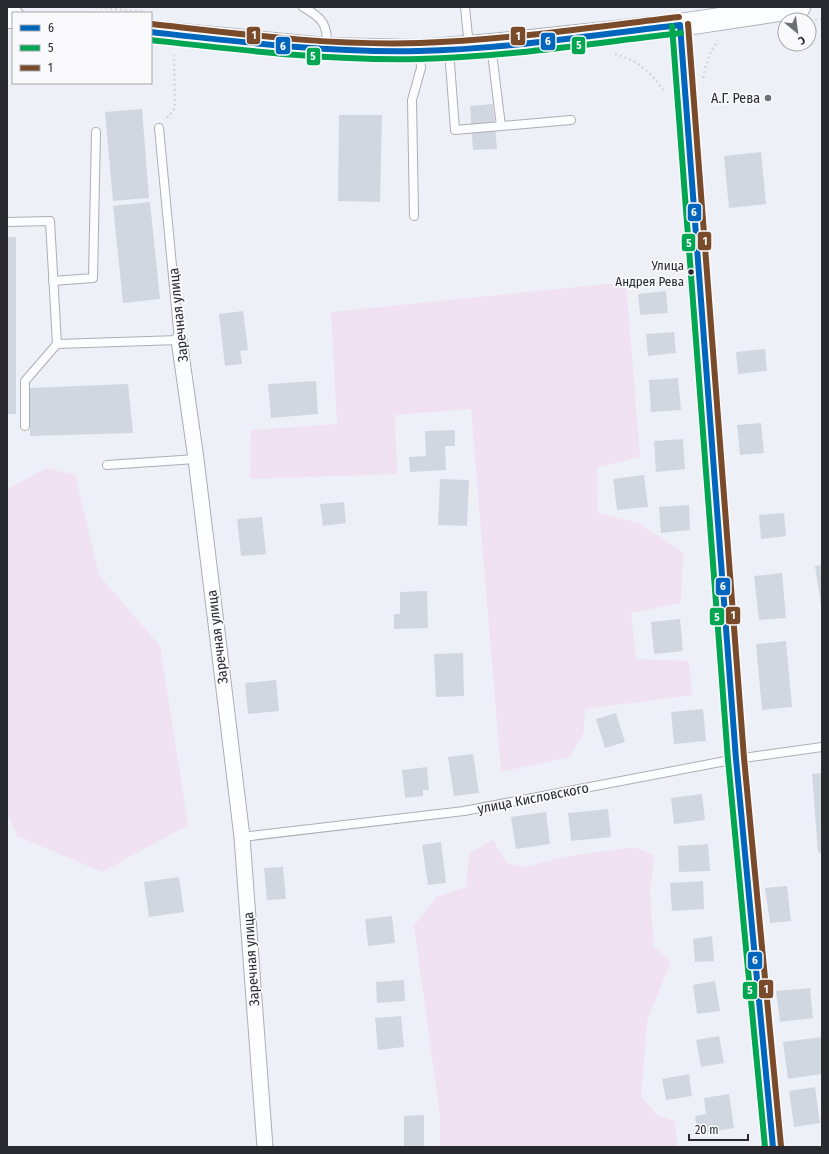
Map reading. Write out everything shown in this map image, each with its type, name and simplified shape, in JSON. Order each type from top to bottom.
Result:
[{"type":"main road","points":[[152,22],[327,49],[420,51],[680,25],[798,7]]},
{"type":"street","points":[[680,25],[736,759],[774,1147]]},
{"type":"street","name":"Заречная улица","points":[[179,340],[196,460],[242,837],[266,1147]]},
{"type":"lane","points":[[303,7],[323,21],[328,34],[327,49]]},
{"type":"lane","points":[[465,7],[459,48],[455,130],[571,120]]},
{"type":"lane","points":[[491,45],[501,126]]},
{"type":"lane","points":[[414,216],[412,100],[421,68],[420,51]]},
{"type":"lane","name":"Заречная улица","points":[[159,128],[179,340]]},
{"type":"lane","points":[[53,281],[93,278],[96,132]]},
{"type":"lane","points":[[7,222],[50,221],[57,344],[24,382],[24,426]]},
{"type":"lane","points":[[57,344],[179,340]]},
{"type":"lane","points":[[107,464],[196,460]]},
{"type":"lane","name":"улица Кисловского","points":[[242,837],[464,811],[736,759],[822,747]]},
{"type":"path","points":[[95,7],[113,12]]},
{"type":"path","points":[[702,80],[712,48],[720,37]]},
{"type":"path","points":[[175,65],[175,108]]},
{"type":"shaded area","points":[[626,282],[640,457],[597,468],[598,513],[638,523],[683,552],[681,603],[631,613],[636,659],[689,661],[692,695],[585,709],[584,732],[570,757],[501,772],[471,409],[395,415],[397,474],[250,479],[251,430],[337,424],[331,312]]},
{"type":"shaded area","points":[[47,468],[75,475],[99,575],[160,646],[188,825],[102,872],[17,836],[7,813],[7,489]]},
{"type":"shaded area","points":[[493,840],[507,863],[526,867],[563,857],[634,847],[654,855],[650,891],[654,947],[671,962],[647,1021],[641,1096],[657,1115],[675,1121],[677,1147],[440,1147],[440,1115],[414,926],[436,897],[466,887],[469,854]]},
{"type":"building","points":[[493,104],[497,149],[473,150],[470,106]]},
{"type":"building","points":[[142,109],[149,198],[113,201],[105,112]]},
{"type":"building","points":[[339,115],[382,115],[380,202],[338,201]]},
{"type":"building","points":[[761,152],[766,204],[729,208],[724,156]]},
{"type":"building","points":[[150,202],[160,299],[123,303],[113,206]]},
{"type":"building","points":[[7,237],[16,237],[16,414],[7,414]]},
{"type":"building","points":[[666,291],[668,313],[640,315],[638,294]]},
{"type":"building","points":[[243,311],[248,350],[240,351],[242,364],[225,366],[219,314]]},
{"type":"building","points":[[674,332],[676,353],[648,356],[646,334]]},
{"type":"building","points":[[765,349],[767,371],[738,374],[736,352]]},
{"type":"building","points":[[678,378],[681,410],[651,412],[649,380]]},
{"type":"building","points":[[316,381],[318,414],[271,418],[268,384]]},
{"type":"building","points":[[128,384],[133,433],[30,436],[29,388]]},
{"type":"building","points":[[761,423],[764,453],[740,455],[737,425]]},
{"type":"building","points":[[455,430],[455,446],[445,446],[446,470],[410,472],[409,457],[426,456],[425,431]]},
{"type":"building","points":[[683,439],[685,469],[656,472],[654,441]]},
{"type":"building","points":[[644,475],[648,507],[617,510],[613,479]]},
{"type":"building","points":[[440,479],[469,480],[467,526],[438,525]]},
{"type":"building","points":[[344,502],[346,523],[323,526],[320,504]]},
{"type":"building","points":[[689,505],[690,530],[661,533],[659,507]]},
{"type":"building","points":[[784,513],[786,536],[761,539],[759,515]]},
{"type":"building","points":[[262,517],[266,554],[241,556],[237,519]]},
{"type":"building","points":[[822,565],[822,604],[821,605],[815,566]]},
{"type":"building","points":[[782,573],[786,618],[759,620],[754,576]]},
{"type":"building","points":[[427,591],[428,628],[394,629],[394,614],[400,614],[400,592]]},
{"type":"building","points":[[680,619],[683,651],[654,654],[651,622]]},
{"type":"building","points":[[786,641],[792,707],[762,710],[756,644]]},
{"type":"building","points":[[463,653],[464,696],[436,697],[434,654]]},
{"type":"building","points":[[276,680],[279,711],[248,714],[245,683]]},
{"type":"building","points":[[703,709],[706,741],[674,744],[671,712]]},
{"type":"building","points":[[616,713],[625,742],[605,748],[596,719]]},
{"type":"building","points":[[473,754],[479,793],[454,796],[448,757]]},
{"type":"building","points":[[427,767],[429,790],[423,790],[423,796],[405,798],[402,770]]},
{"type":"building","points":[[822,773],[822,852],[818,853],[812,774]]},
{"type":"building","points":[[702,794],[705,820],[674,824],[671,798]]},
{"type":"building","points":[[608,809],[611,837],[571,841],[568,813]]},
{"type":"building","points":[[546,812],[550,844],[516,849],[511,817]]},
{"type":"building","points":[[441,842],[446,883],[428,885],[422,845]]},
{"type":"building","points":[[708,844],[710,871],[679,872],[678,846]]},
{"type":"building","points":[[283,867],[286,899],[267,900],[264,868]]},
{"type":"building","points":[[179,877],[184,912],[149,917],[144,882]]},
{"type":"building","points":[[703,881],[704,909],[672,911],[670,883]]},
{"type":"building","points":[[787,886],[791,921],[770,923],[765,888]]},
{"type":"building","points":[[392,916],[395,943],[368,946],[365,919]]},
{"type":"building","points":[[712,936],[714,961],[695,962],[693,939]]},
{"type":"building","points":[[404,980],[405,1001],[377,1003],[376,982]]},
{"type":"building","points":[[715,981],[720,1011],[697,1014],[693,985]]},
{"type":"building","points":[[810,988],[813,1018],[780,1022],[776,991]]},
{"type":"building","points":[[401,1016],[404,1047],[378,1050],[375,1018]]},
{"type":"building","points":[[719,1036],[724,1063],[701,1067],[696,1040]]},
{"type":"building","points":[[822,1037],[822,1074],[788,1079],[783,1042]]},
{"type":"building","points":[[689,1074],[692,1096],[666,1100],[662,1079]]},
{"type":"building","points":[[815,1087],[820,1123],[794,1127],[789,1091]]},
{"type":"building","points":[[729,1094],[734,1128],[698,1134],[695,1116],[706,1114],[704,1098]]},
{"type":"building","points":[[424,1115],[424,1147],[404,1147],[404,1116]]},
{"type":"transit line","name":"1","points":[[152,24],[219,32],[320,41],[353,43],[420,43],[550,33],[679,17]]},
{"type":"transit line","name":"1","points":[[688,24],[744,758],[781,1146]]},
{"type":"transit line","name":"6","points":[[680,25],[736,759],[773,1147]]},
{"type":"transit line","name":"6","points":[[152,32],[318,49],[419,51],[517,45],[680,25]]},
{"type":"transit line","name":"5","points":[[672,26],[728,760],[765,1147]]},
{"type":"transit line","name":"5","points":[[152,40],[318,57],[419,59],[518,53],[681,33]]},
{"type":"place","name":"А.Г. Рева","points":[[768,98]]},
{"type":"place","name":"Улица Андрея Рева","points":[[691,272]]}]
